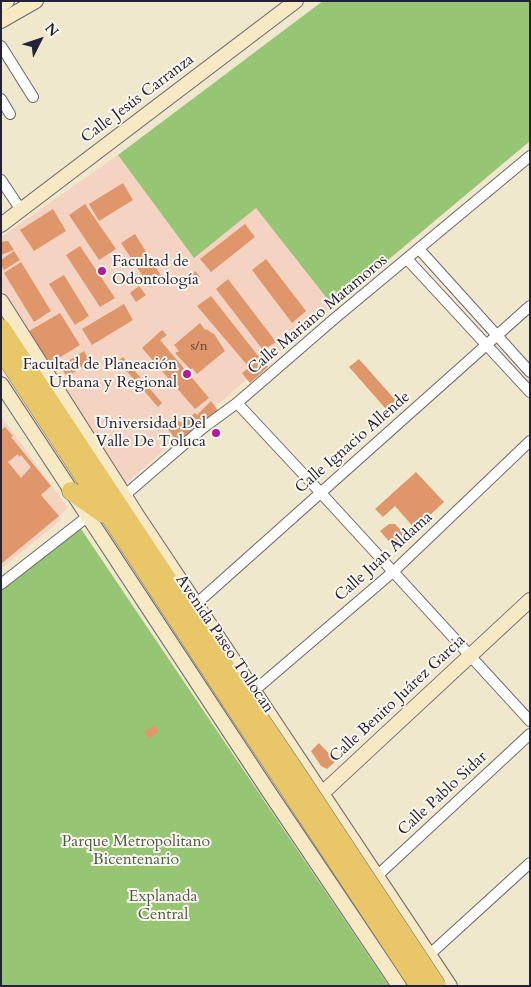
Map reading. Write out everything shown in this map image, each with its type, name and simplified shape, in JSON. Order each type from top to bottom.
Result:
[{"type":"highway","name":"Avenida Paseo Tollocan","points":[[1,328],[437,986]]},
{"type":"highway","name":"Avenida Paseo Tollocan","points":[[1,350],[110,519],[243,695],[419,986]]},
{"type":"highway","points":[[70,491],[110,519]]},
{"type":"highway","points":[[137,515],[140,540]]},
{"type":"main road","points":[[1,5],[7,1]]},
{"type":"main road","points":[[1,21],[36,1]]},
{"type":"main road","name":"Calle Jesús Carranza","points":[[1,225],[295,1]]},
{"type":"main road","name":"Avenida Paseo Tollocan","points":[[1,301],[196,604],[243,695],[304,764],[450,986]]},
{"type":"main road","points":[[1,384],[87,517],[399,986]]},
{"type":"main road","name":"Calle Benito Juárez Garcia","points":[[289,822],[323,793],[530,600]]},
{"type":"main road","points":[[267,789],[282,794],[289,791],[298,782],[304,764]]},
{"type":"street","points":[[1,46],[33,97]]},
{"type":"street","points":[[1,99],[10,114]]},
{"type":"street","name":"Calle Mariano Matamoros","points":[[125,495],[203,428],[237,404],[334,319],[530,156]]},
{"type":"street","points":[[1,180],[20,210]]},
{"type":"street","points":[[419,249],[530,372]]},
{"type":"street","points":[[407,259],[530,392]]},
{"type":"street","name":"Calle Ignacio Allende","points":[[196,604],[530,306]]},
{"type":"street","points":[[237,404],[394,571],[530,721]]},
{"type":"street","name":"Calle Juan Aldama","points":[[243,695],[394,571],[530,441]]},
{"type":"street","points":[[1,584],[87,517]]},
{"type":"street","name":"Calle Pablo Sidar","points":[[378,875],[530,734]]},
{"type":"street","points":[[429,955],[530,863]]},
{"type":"shaded area","points":[[323,1],[530,1],[530,141],[125,484],[1,290],[1,237],[118,155]]},
{"type":"shaded area","points":[[1,416],[68,508],[59,516],[61,520],[1,569]]},
{"type":"green space","points":[[323,1],[530,1],[530,141],[333,306],[256,208],[194,258],[118,155]]},
{"type":"green space","name":"Parque Metropolitano Bicentenario","points":[[79,526],[389,986],[1,986],[1,590]]},
{"type":"building","points":[[123,183],[133,200],[99,221],[89,204]]},
{"type":"building","points":[[85,204],[116,249],[99,260],[69,215]]},
{"type":"building","points":[[53,209],[66,231],[34,251],[20,230]]},
{"type":"building","points":[[245,224],[255,237],[211,272],[200,259]]},
{"type":"building","points":[[135,234],[163,279],[150,287],[121,243]]},
{"type":"building","points":[[8,241],[14,250],[1,255],[1,242]]},
{"type":"building","points":[[80,246],[115,298],[100,307],[66,255]]},
{"type":"building","points":[[14,251],[20,260],[4,270],[1,266],[1,260]]},
{"type":"building","points":[[266,259],[306,311],[292,323],[252,270]]},
{"type":"building","points":[[21,262],[51,311],[34,322],[4,273]]},
{"type":"building","points":[[195,271],[200,277],[195,282],[190,276]]},
{"type":"building","points":[[64,275],[89,316],[75,325],[49,284]]},
{"type":"building","points":[[228,279],[276,342],[263,350],[216,289]]},
{"type":"building","points":[[139,286],[146,295],[136,302],[130,293]]},
{"type":"building","points":[[211,296],[259,357],[248,366],[197,306]]},
{"type":"building","points":[[124,304],[133,320],[92,345],[82,329]]},
{"type":"building","points":[[60,313],[80,345],[49,364],[29,331]]},
{"type":"building","points":[[200,323],[205,330],[214,334],[225,351],[197,374],[175,353],[179,351],[174,345]]},
{"type":"building","points":[[162,330],[167,335],[160,340],[209,398],[195,409],[142,348]]},
{"type":"building","points":[[84,351],[90,362],[67,377],[60,366]]},
{"type":"building","points":[[123,357],[162,403],[158,407],[118,361]]},
{"type":"building","points":[[261,358],[268,367],[250,383],[242,373]]},
{"type":"building","points":[[359,359],[397,402],[390,408],[389,406],[386,409],[349,367]]},
{"type":"building","points":[[211,401],[219,412],[180,445],[167,428],[176,420],[183,423],[195,413],[197,415]]},
{"type":"building","points":[[5,427],[51,486],[41,495],[59,516],[1,564],[1,430]],"holes":[[[18,454],[19,457],[21,455],[31,467],[21,478],[8,462]]]},
{"type":"building","points":[[416,472],[444,502],[415,529],[395,506],[383,517],[375,509]]},
{"type":"building","points":[[389,524],[395,524],[406,536],[394,547],[380,531]]},
{"type":"building","points":[[155,725],[159,731],[149,739],[144,732]]},
{"type":"building","points":[[319,743],[336,761],[327,769],[321,766],[311,751]]},
{"type":"place","name":"Facultad de Odontología","points":[[102,271]]},
{"type":"place","name":"Facultad de Planeación Urbana y Regional","points":[[187,374]]},
{"type":"place","name":"Universidad Del Valle De Toluca","points":[[216,433]]},
{"type":"park label","name":"Explanada Central","points":[[163,906]]}]
